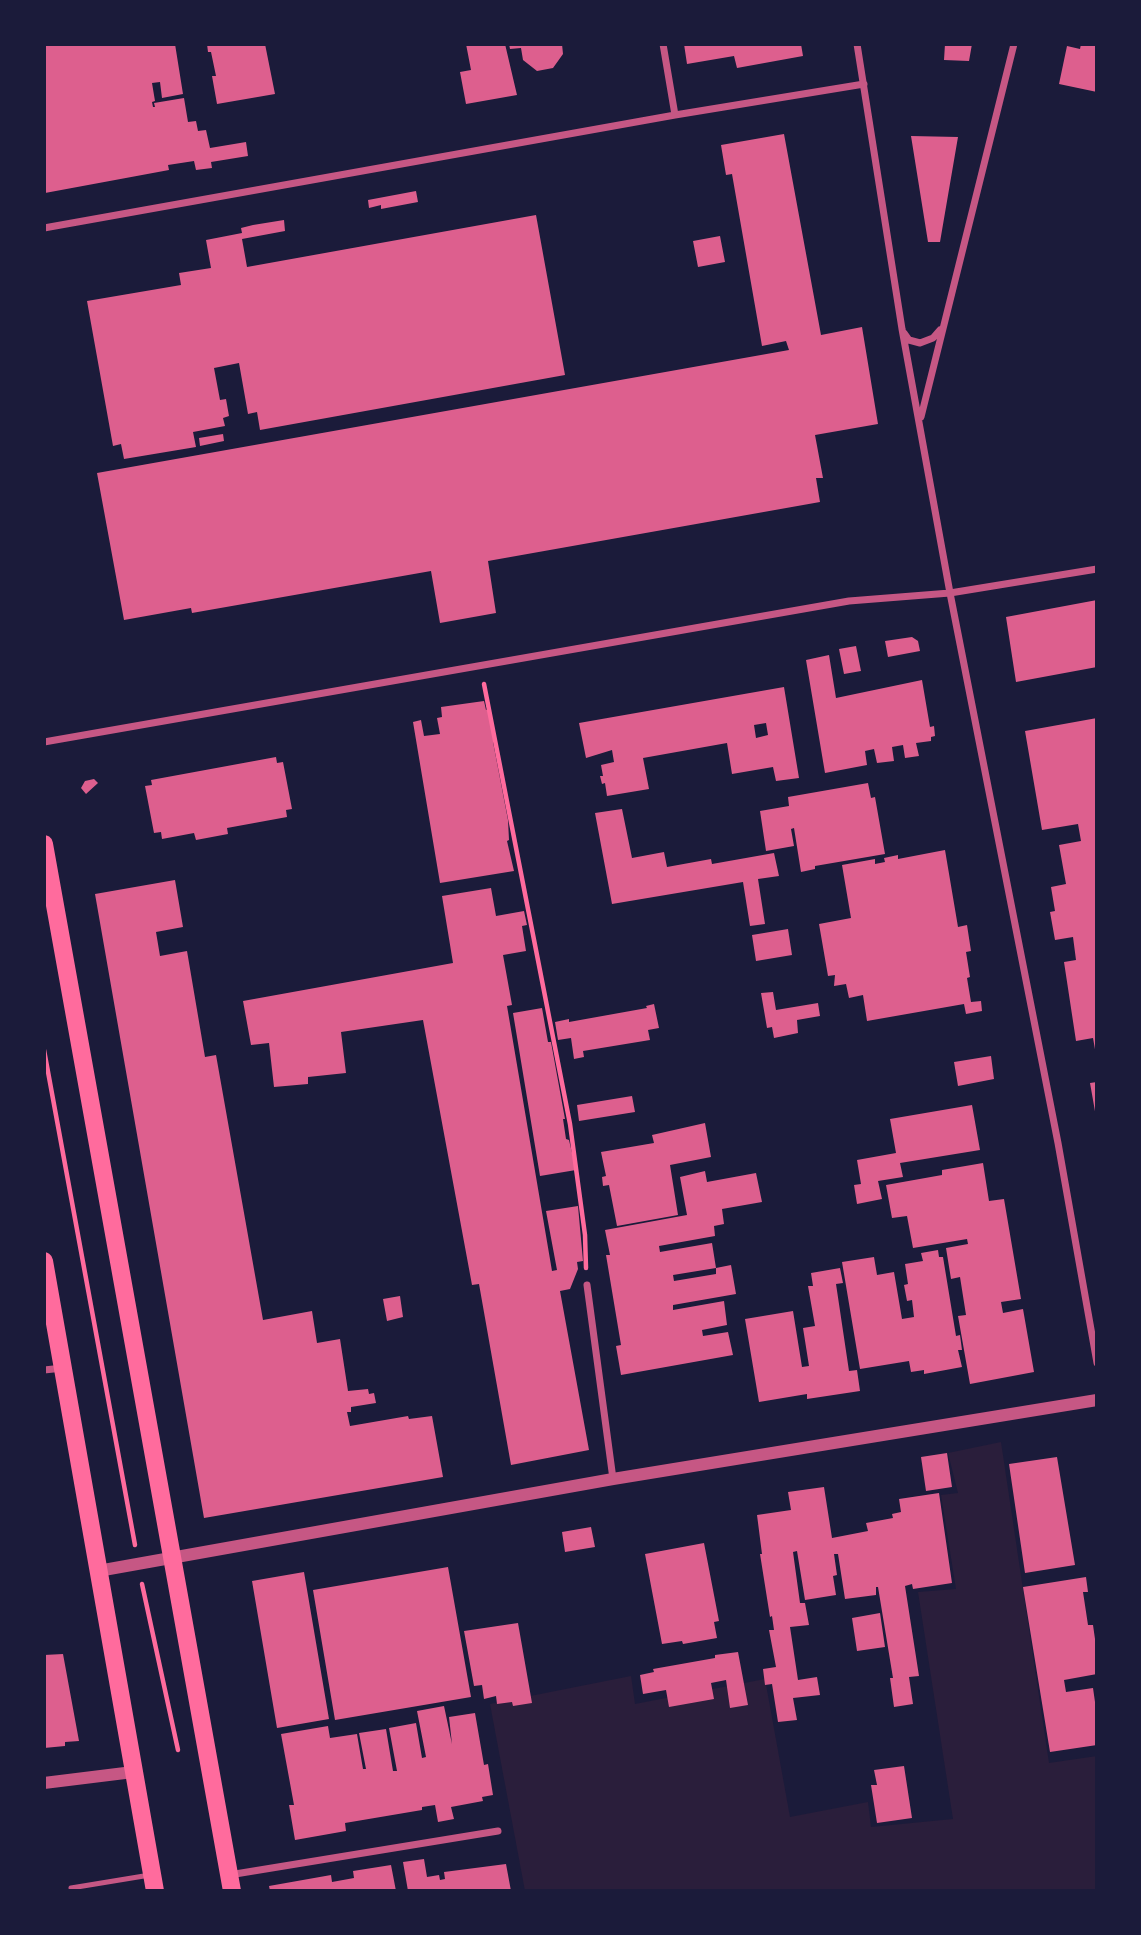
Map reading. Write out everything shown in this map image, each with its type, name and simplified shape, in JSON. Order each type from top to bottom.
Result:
[{"type":"main road","points":[[44,844],[230,1883]]},
{"type":"main road","points":[[44,1261],[153,1883]]},
{"type":"street","points":[[663,44],[675,115]]},
{"type":"street","points":[[857,44],[902,329],[950,593],[1058,1143],[1097,1363]]},
{"type":"street","points":[[920,422],[1014,44]]},
{"type":"street","points":[[44,228],[675,115],[864,84]]},
{"type":"street","points":[[902,329],[909,340],[920,343],[933,338],[942,328]]},
{"type":"street","points":[[44,742],[849,601],[950,593],[1097,569]]},
{"type":"street","points":[[587,1285],[613,1479]]},
{"type":"street","points":[[44,1370],[63,1368]]},
{"type":"street","points":[[98,1571],[613,1479],[1097,1399]]},
{"type":"street","points":[[44,1783],[133,1772]]},
{"type":"street","points":[[230,1883],[498,1830]]},
{"type":"lane","points":[[71,1888],[153,1883]]},
{"type":"path","points":[[481,666],[570,1124],[585,1235],[587,1285]]},
{"type":"path","points":[[44,1050],[138,1563],[179,1754]]},
{"type":"shaded area","points":[[1001,1442],[1049,1763],[1097,1756],[1097,1891],[525,1891],[490,1704],[631,1676],[635,1704],[765,1679],[790,1817],[868,1802],[871,1827],[953,1819],[918,1592],[956,1589],[941,1495],[958,1493],[948,1453]]},
{"type":"building","points":[[44,44],[175,44],[183,94],[162,98],[160,82],[152,83],[155,101],[152,102],[153,107],[154,103],[184,98],[188,122],[196,121],[198,131],[206,130],[210,148],[246,142],[248,156],[211,162],[212,168],[196,170],[194,161],[168,165],[169,170],[45,193]]},
{"type":"building","points":[[207,44],[265,44],[275,94],[217,104],[212,76],[216,76]]},
{"type":"building","points":[[466,44],[505,44],[517,95],[466,104],[460,72],[471,70]]},
{"type":"building","points":[[509,44],[562,44],[563,54],[553,68],[537,71],[523,60],[521,48],[510,49]]},
{"type":"building","points":[[684,44],[801,44],[803,56],[737,68],[734,56],[687,64]]},
{"type":"building","points":[[945,44],[972,44],[969,61],[944,60]]},
{"type":"building","points":[[1081,44],[1097,45],[1097,92],[1059,84],[1067,46],[1080,49]]},
{"type":"building","points":[[784,134],[821,335],[862,327],[878,424],[815,435],[823,478],[816,478],[820,502],[488,561],[496,613],[440,623],[431,571],[192,613],[191,608],[124,620],[97,473],[789,350],[786,341],[762,346],[732,174],[726,175],[721,145]]},
{"type":"building","points":[[911,136],[958,137],[940,242],[928,242]]},
{"type":"building","points":[[416,191],[418,202],[381,209],[381,205],[369,208],[368,200]]},
{"type":"building","points":[[536,215],[565,375],[260,430],[257,412],[248,414],[239,363],[214,368],[220,400],[226,399],[229,416],[223,418],[225,426],[193,432],[196,447],[124,459],[121,444],[113,446],[87,301],[181,285],[179,273],[211,268],[206,240],[242,233],[241,228],[253,225],[284,220],[285,231],[242,239],[247,267]]},
{"type":"building","points":[[720,236],[725,262],[698,267],[693,241]]},
{"type":"building","points":[[223,434],[224,441],[200,446],[199,438]]},
{"type":"building","points":[[1097,600],[1097,667],[1016,682],[1006,617]]},
{"type":"building","points":[[912,637],[918,641],[920,651],[888,657],[885,641]]},
{"type":"building","points":[[856,646],[861,671],[844,674],[839,649]]},
{"type":"building","points":[[829,655],[836,698],[922,680],[930,727],[934,726],[935,736],[931,737],[931,741],[916,743],[919,756],[905,758],[903,745],[892,747],[894,761],[877,763],[874,749],[865,751],[867,765],[825,773],[806,660]]},
{"type":"building","points":[[784,687],[799,778],[776,781],[773,767],[732,774],[727,743],[643,758],[649,789],[607,796],[605,783],[602,784],[600,776],[603,776],[601,765],[614,762],[612,750],[586,758],[579,723]],"holes":[[[766,723],[768,735],[756,738],[754,725]]]},
{"type":"building","points":[[484,701],[495,742],[508,820],[507,841],[514,871],[440,883],[413,722],[421,720],[424,736],[440,734],[437,718],[442,717],[441,707]]},
{"type":"building","points":[[1097,718],[1096,1055],[1093,1038],[1076,1041],[1064,962],[1076,960],[1073,937],[1055,940],[1050,912],[1055,911],[1051,887],[1066,884],[1059,845],[1081,841],[1078,824],[1042,830],[1025,731]]},
{"type":"building","points":[[276,757],[277,763],[283,762],[292,809],[286,810],[287,817],[227,828],[228,834],[196,840],[194,833],[162,839],[161,832],[154,833],[145,786],[152,785],[151,780]]},
{"type":"building","points":[[94,779],[98,783],[86,794],[81,788],[85,781]]},
{"type":"building","points":[[868,783],[871,798],[875,797],[885,854],[815,866],[815,869],[801,872],[794,828],[791,829],[794,846],[766,851],[760,811],[789,806],[788,797]]},
{"type":"building","points":[[622,809],[632,858],[664,852],[667,867],[711,859],[712,864],[774,853],[779,876],[758,879],[765,924],[750,926],[743,882],[612,904],[595,813]]},
{"type":"building","points":[[945,850],[958,927],[967,925],[971,951],[966,952],[970,977],[967,978],[971,1002],[981,1001],[982,1011],[966,1014],[964,1004],[867,1021],[863,995],[849,998],[846,984],[834,986],[835,975],[828,976],[819,924],[851,918],[842,865],[875,859],[875,864],[885,862],[884,858],[898,855],[898,859]]},
{"type":"building","points":[[175,880],[183,927],[156,932],[160,956],[187,951],[205,1057],[216,1055],[263,1320],[312,1311],[317,1343],[340,1339],[348,1391],[368,1389],[369,1394],[374,1393],[376,1403],[351,1407],[351,1412],[347,1412],[350,1426],[408,1416],[409,1419],[432,1416],[443,1477],[204,1518],[95,894]]},
{"type":"building","points":[[491,888],[496,916],[524,911],[527,925],[522,926],[526,951],[503,955],[512,1005],[507,1006],[552,1271],[557,1270],[546,1211],[578,1206],[583,1261],[577,1262],[578,1269],[570,1289],[560,1291],[589,1450],[511,1465],[479,1284],[472,1285],[423,1020],[341,1032],[346,1073],[308,1077],[308,1084],[274,1087],[269,1043],[251,1045],[243,1001],[453,963],[442,896]]},
{"type":"building","points":[[788,929],[792,955],[756,961],[752,935]]},
{"type":"building","points":[[773,992],[776,1010],[818,1003],[820,1016],[797,1020],[798,1033],[774,1038],[772,1027],[767,1028],[761,993]]},
{"type":"building","points":[[654,1004],[659,1028],[648,1030],[650,1040],[583,1051],[584,1057],[574,1059],[571,1038],[558,1040],[555,1022],[569,1019],[569,1022],[647,1008],[646,1006]]},
{"type":"building","points":[[542,1008],[548,1042],[551,1042],[566,1139],[569,1140],[576,1170],[540,1176],[513,1013]]},
{"type":"building","points":[[991,1056],[994,1079],[958,1086],[954,1062]]},
{"type":"building","points":[[1097,1082],[1097,1117],[1096,1117],[1090,1083]]},
{"type":"building","points":[[632,1096],[635,1112],[579,1121],[577,1105]]},
{"type":"building","points":[[972,1105],[980,1150],[900,1163],[903,1177],[878,1181],[882,1199],[857,1204],[854,1185],[861,1184],[857,1160],[896,1153],[890,1119]]},
{"type":"building","points":[[705,1123],[711,1157],[670,1165],[678,1215],[617,1226],[609,1185],[603,1186],[602,1177],[606,1176],[601,1152],[654,1143],[652,1135]]},
{"type":"building","points":[[983,1163],[989,1201],[1004,1199],[1021,1299],[1001,1302],[1003,1313],[1023,1309],[1034,1372],[970,1384],[958,1316],[966,1315],[960,1277],[951,1279],[946,1248],[968,1244],[967,1239],[913,1248],[907,1216],[892,1218],[886,1185],[942,1175],[942,1170]]},
{"type":"building","points":[[705,1171],[707,1182],[756,1173],[762,1202],[722,1209],[724,1224],[714,1226],[715,1236],[659,1246],[660,1252],[712,1243],[716,1268],[731,1265],[736,1294],[673,1305],[673,1310],[724,1301],[727,1325],[702,1330],[703,1336],[728,1332],[733,1355],[621,1375],[616,1346],[621,1345],[606,1255],[610,1255],[605,1230],[687,1215],[680,1177]],"holes":[[[716,1268],[716,1274],[674,1281],[673,1275]]]},
{"type":"building","points":[[938,1250],[939,1257],[943,1257],[956,1336],[960,1335],[962,1350],[958,1350],[962,1367],[924,1374],[924,1370],[911,1372],[909,1361],[860,1369],[842,1262],[874,1257],[877,1275],[894,1272],[902,1319],[914,1317],[912,1300],[907,1301],[904,1285],[908,1284],[905,1264],[923,1261],[921,1253]]},
{"type":"building","points":[[840,1268],[843,1283],[836,1284],[849,1371],[857,1370],[860,1391],[807,1399],[807,1394],[759,1402],[745,1319],[793,1311],[802,1367],[809,1366],[803,1328],[815,1326],[808,1286],[813,1286],[811,1273]]},
{"type":"building","points":[[400,1296],[403,1317],[387,1321],[383,1299]]},
{"type":"building","points":[[947,1453],[952,1487],[926,1491],[921,1457]]},
{"type":"building","points":[[1057,1457],[1075,1565],[1025,1573],[1009,1464]]},
{"type":"building","points":[[824,1487],[832,1538],[868,1531],[866,1523],[893,1518],[892,1514],[901,1512],[899,1499],[939,1493],[952,1583],[913,1589],[912,1584],[905,1586],[919,1676],[909,1677],[913,1704],[894,1707],[890,1678],[893,1678],[878,1587],[876,1595],[845,1599],[838,1554],[834,1554],[836,1595],[805,1600],[797,1551],[793,1552],[800,1603],[805,1603],[809,1625],[790,1627],[798,1680],[817,1677],[820,1695],[793,1698],[797,1720],[778,1722],[772,1684],[765,1685],[763,1669],[776,1667],[769,1630],[774,1630],[760,1554],[757,1515],[791,1510],[788,1492]]},
{"type":"building","points":[[591,1527],[595,1547],[565,1552],[562,1532]]},
{"type":"building","points":[[704,1543],[719,1621],[714,1622],[717,1638],[683,1644],[682,1641],[662,1644],[645,1554]]},
{"type":"building","points":[[448,1567],[471,1697],[335,1720],[313,1590]]},
{"type":"building","points":[[304,1572],[329,1719],[277,1728],[252,1581]]},
{"type":"building","points":[[1086,1577],[1088,1592],[1083,1592],[1088,1625],[1093,1625],[1097,1674],[1064,1680],[1066,1692],[1093,1688],[1097,1702],[1097,1745],[1050,1752],[1023,1587]]},
{"type":"building","points":[[880,1613],[885,1647],[857,1651],[852,1618]]},
{"type":"building","points":[[518,1623],[532,1703],[513,1706],[512,1702],[497,1704],[496,1696],[484,1699],[482,1685],[474,1686],[464,1631]]},
{"type":"building","points":[[738,1652],[748,1705],[730,1708],[726,1680],[711,1683],[714,1699],[669,1707],[666,1690],[643,1694],[640,1675],[654,1672],[653,1669]]},
{"type":"building","points":[[63,1654],[79,1741],[65,1742],[65,1746],[44,1748],[44,1655]]},
{"type":"building","points":[[444,1706],[452,1744],[449,1717],[475,1713],[484,1765],[488,1764],[493,1795],[482,1797],[483,1801],[451,1807],[454,1819],[438,1822],[435,1805],[422,1807],[422,1810],[345,1823],[346,1831],[295,1840],[289,1805],[294,1805],[281,1734],[328,1726],[330,1738],[357,1734],[363,1769],[366,1769],[359,1733],[386,1729],[393,1771],[397,1771],[389,1728],[416,1723],[422,1758],[426,1757],[417,1711]]},
{"type":"building","points":[[904,1766],[912,1818],[877,1823],[871,1785],[877,1785],[874,1770]]},
{"type":"building","points":[[424,1859],[427,1877],[439,1875],[440,1880],[445,1879],[444,1872],[506,1864],[511,1891],[408,1891],[403,1862]]},
{"type":"building","points":[[391,1865],[396,1891],[270,1891],[269,1886],[331,1875],[332,1882],[354,1878],[353,1871]]}]
